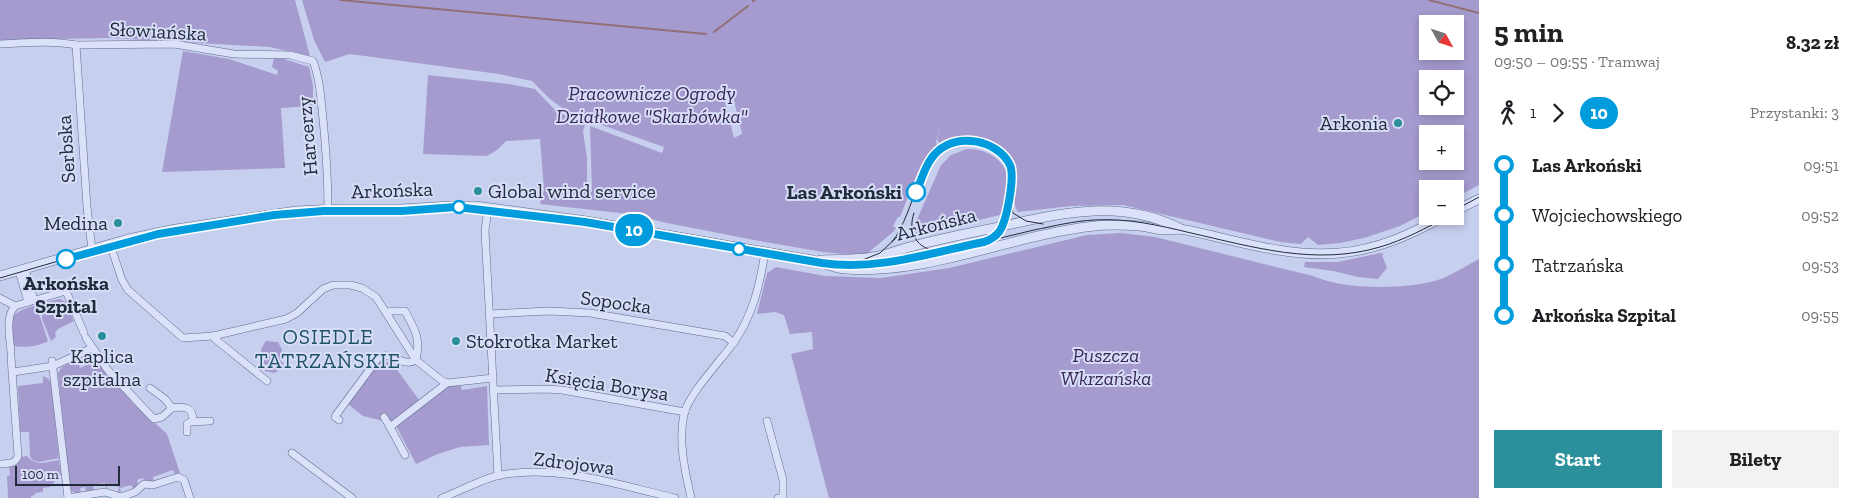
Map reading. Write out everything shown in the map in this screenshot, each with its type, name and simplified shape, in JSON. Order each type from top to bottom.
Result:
[{"type":"street","name":"Słowiańska","points":[[0,44],[47,42],[76,45],[174,44],[243,54],[290,55],[313,61]]},
{"type":"street","name":"Serbska","points":[[76,45],[87,207],[92,250]]},
{"type":"street","name":"Harcerzy","points":[[313,61],[318,72],[322,102],[328,209]]},
{"type":"street","points":[[1464,206],[1479,199]]},
{"type":"street","name":"Arkońska","points":[[2,276],[110,244],[176,229],[284,212],[328,209],[401,209],[451,206],[488,208],[586,220],[812,260],[844,269],[892,268],[922,263],[1088,227],[1115,225],[1162,230],[1183,229]]},
{"type":"street","points":[[488,208],[485,231],[498,476]]},
{"type":"street","name":"Arkońska","points":[[812,260],[872,257],[1048,215],[1082,210],[1112,210],[1138,214],[1165,220],[1183,229],[1283,251],[1329,254],[1363,250],[1388,243],[1426,225]]},
{"type":"street","points":[[110,244],[124,284],[132,294],[183,338],[213,336],[286,319],[297,313],[323,289],[333,285],[350,285],[368,291],[376,297],[388,313],[416,360],[447,383]]},
{"type":"street","points":[[691,498],[682,434],[685,412],[696,392],[734,343],[746,322],[752,306],[765,252]]},
{"type":"street","points":[[22,270],[31,301]]},
{"type":"street","points":[[0,464],[12,463],[16,461],[18,456],[9,316],[15,306],[66,291],[92,348],[120,384],[150,415],[154,418],[162,418],[172,408],[182,407],[190,409],[194,421]]},
{"type":"street","points":[[0,298],[15,306]]},
{"type":"street","points":[[339,420],[335,417],[336,415],[379,357],[386,355],[406,363],[416,360],[419,343],[418,336],[405,311],[391,311],[388,313]]},
{"type":"street","name":"Sopocka","points":[[490,314],[549,311],[590,313],[725,336],[734,343]]},
{"type":"street","points":[[213,336],[267,381]]},
{"type":"street","points":[[13,372],[52,364],[92,348]]},
{"type":"street","points":[[52,364],[68,498],[105,492],[121,497],[134,492],[144,484],[153,485],[178,477],[184,480],[190,498]]},
{"type":"street","points":[[390,427],[447,383],[493,378]]},
{"type":"street","points":[[150,388],[165,399],[172,408]]},
{"type":"street","name":"Księcia Borysa","points":[[494,390],[562,390],[685,412]]},
{"type":"street","points":[[384,417],[405,455]]},
{"type":"street","points":[[187,432],[187,424],[194,421],[210,421]]},
{"type":"street","points":[[767,421],[783,480],[783,498],[778,498]]},
{"type":"street","points":[[292,453],[352,498]]},
{"type":"street","name":"Zdrojowa","points":[[442,498],[498,476],[524,472],[573,475],[675,498]]},
{"type":"green space","points":[[0,0],[295,0],[310,56],[270,47],[110,38],[0,40]]},
{"type":"green space","name":"Pracownicze Ogrody Działkowe \"Skarbówka\"","points":[[302,0],[1479,0],[1479,185],[1464,193],[1464,180],[1419,180],[1419,216],[1400,226],[1364,238],[1340,243],[1318,245],[1308,237],[1301,244],[1281,242],[1123,205],[1071,206],[1018,212],[1015,203],[1017,173],[1010,158],[993,143],[982,139],[960,137],[949,139],[940,144],[937,140],[941,126],[936,141],[937,146],[930,153],[920,170],[900,217],[898,217],[893,226],[896,228],[894,231],[865,254],[823,252],[662,222],[637,215],[540,204],[544,190],[540,139],[506,141],[487,156],[423,154],[428,75],[509,84],[535,89],[556,111],[585,125],[583,131],[587,158],[587,192],[592,192],[590,126],[662,153],[664,147],[565,110],[550,99],[532,81],[499,74],[350,54],[325,62],[314,40]],"holes":[[[731,88],[742,134],[734,138],[722,90]]]},
{"type":"green space","points":[[183,51],[229,59],[277,75],[278,71],[272,67],[274,58],[284,59],[309,67],[313,86],[313,106],[281,108],[285,168],[162,172]]},
{"type":"green space","points":[[967,149],[982,151],[995,157],[1005,168],[1009,183],[1004,214],[916,235],[915,224],[941,165],[951,155]]},
{"type":"green space","name":"Puszcza Wkrzańska","points":[[1121,233],[1155,237],[1313,276],[1326,281],[1358,286],[1394,287],[1428,283],[1446,277],[1479,259],[1479,498],[829,498],[791,354],[813,349],[812,332],[790,334],[784,315],[775,312],[757,314],[767,273],[776,267],[825,276],[881,278],[949,268],[1087,235]]},
{"type":"green space","points":[[1380,253],[1384,254],[1382,255],[1387,268],[1378,279],[1304,267],[1305,262],[1338,262]]},
{"type":"green space","points":[[59,299],[66,302],[74,321],[58,329],[55,333],[56,337],[51,341],[42,319],[43,303]]},
{"type":"green space","points":[[36,305],[48,341],[30,346],[20,347],[12,345],[12,323],[15,314]]},
{"type":"green space","points":[[266,341],[278,342],[282,350],[280,360],[284,364],[275,373],[263,369],[261,349]]},
{"type":"green space","points":[[90,355],[95,356],[133,403],[167,434],[180,473],[175,474],[173,470],[153,477],[154,482],[144,481],[143,478],[137,480],[138,483],[134,489],[131,485],[120,488],[121,493],[118,492],[119,487],[108,484],[106,489],[105,483],[93,485],[94,490],[86,492],[85,487],[80,488],[81,493],[75,493],[70,490],[58,373],[62,367],[77,359],[80,368],[93,362]]},
{"type":"green space","points":[[382,359],[395,367],[422,404],[448,384],[460,384],[462,390],[487,386],[489,445],[460,447],[416,464],[395,424],[363,416],[348,404]]},
{"type":"green space","points":[[43,376],[49,379],[51,384],[59,458],[39,462],[32,460],[30,455],[29,432],[20,432],[18,386],[43,383]]},
{"type":"green space","points":[[27,456],[38,463],[59,460],[61,474],[50,487],[43,488],[43,492],[35,493],[31,498],[8,498],[7,476],[10,475],[9,467],[18,464],[21,457]]},
{"type":"waterway","points":[[340,0],[706,34]]},
{"type":"waterway","points":[[1429,0],[1479,13]]},
{"type":"waterway","points":[[714,32],[748,6]]},
{"type":"tram line","points":[[892,242],[907,215],[919,182],[936,154],[948,145],[963,141],[978,142],[994,148],[1001,153],[1010,166],[1012,185],[1005,219],[1001,229],[990,240]]},
{"type":"tram line","name":"10","points":[[66,259],[158,234],[274,215],[345,210],[402,211],[456,207],[479,208],[585,222],[822,263],[848,266],[874,265],[984,242],[993,238],[998,234],[1004,222],[1012,181],[1012,171],[1006,158],[989,146],[974,141],[955,142],[943,147],[933,156],[916,192]]},
{"type":"tram line","points":[[1464,205],[1479,197]]},
{"type":"tram line","points":[[1010,201],[1013,213],[1026,221],[1043,224]]},
{"type":"tram line","points":[[0,278],[127,241],[183,229],[300,212],[336,210],[402,211],[456,207],[479,208],[585,222],[839,265],[870,264],[900,260],[1034,230],[1086,221],[1130,221],[1261,249],[1308,255],[1332,255],[1380,247],[1431,225]]},
{"type":"tram line","points":[[914,213],[912,227],[919,244],[938,251]]},
{"type":"tram line","points":[[860,261],[880,253],[897,237]]},
{"type":"place","name":"Arkonia","points":[[1398,123]]},
{"type":"place","name":"Global wind service","points":[[478,191]]},
{"type":"place","name":"Las Arkoński","points":[[916,192]]},
{"type":"place","name":"Medina","points":[[118,223]]},
{"type":"place","name":"Arkońska Szpital","points":[[66,259]]},
{"type":"place","name":"Kaplica szpitalna","points":[[102,336]]},
{"type":"place","name":"Stokrotka Market","points":[[456,341]]},
{"type":"district","name":"OSIEDLE TATRZAŃSKIE","points":[[328,349]]}]
